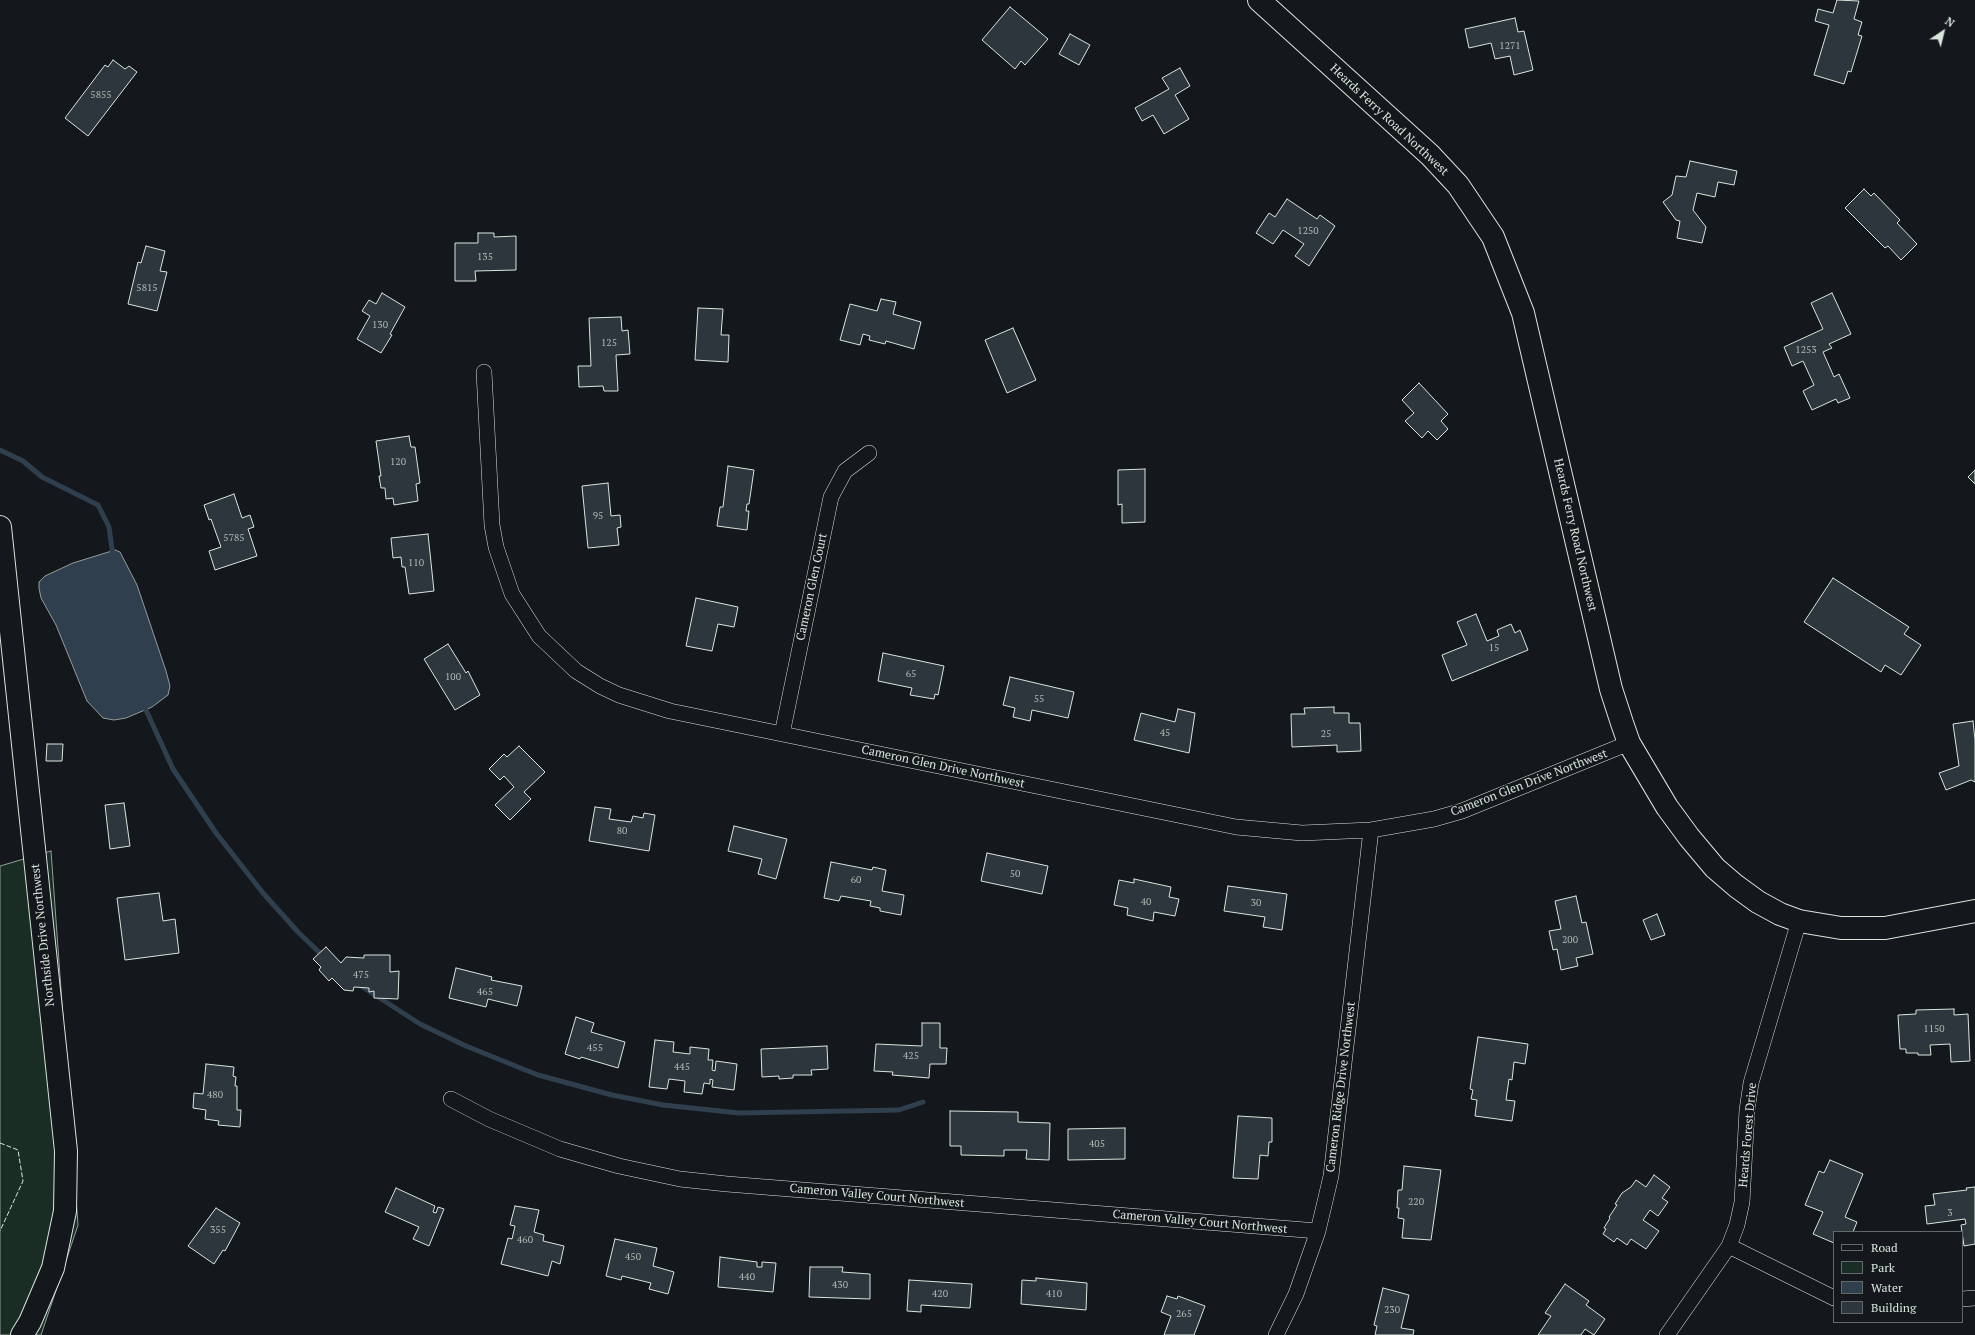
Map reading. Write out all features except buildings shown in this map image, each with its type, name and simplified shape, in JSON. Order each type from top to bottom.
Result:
[{"type":"street","name":"Heards Ferry Road Northwest","points":[[1258,0],[1430,155],[1458,185],[1493,238],[1523,313],[1611,688],[1629,743],[1667,807],[1689,837],[1715,868],[1758,902],[1780,914],[1799,921],[1840,928],[1885,928],[1975,911]]},
{"type":"street","name":"Cameron Glen Drive Northwest","points":[[484,372],[492,525],[496,547],[512,594],[539,636],[576,671],[600,686],[670,711],[1236,827],[1302,833],[1371,830],[1434,819],[1462,812],[1629,743]]},
{"type":"street","name":"Cameron Glen Court","points":[[782,734],[831,497],[846,472],[869,453]]},
{"type":"street","name":"Northside Drive Northwest","points":[[0,527],[66,1151],[65,1211],[53,1268],[30,1322],[22,1335]]},
{"type":"street","name":"Cameron Ridge Drive Northwest","points":[[1276,1335],[1296,1294],[1318,1231],[1331,1176],[1371,830]]},
{"type":"street","name":"Heards Forest Drive","points":[[1667,1335],[1729,1246],[1738,1225],[1742,1202],[1747,1110],[1751,1083],[1799,921]]},
{"type":"street","name":"Cameron Valley Court Northwest","points":[[451,1099],[488,1120],[560,1149],[619,1166],[680,1179],[735,1185],[1318,1231]]},
{"type":"street","points":[[1729,1246],[1833,1298]]},
{"type":"street","points":[[1963,1299],[1975,1298]]},
{"type":"green space","points":[[51,851],[78,1225],[41,1335],[0,1335],[0,866]]},
{"type":"water","points":[[115,550],[120,552],[137,585],[170,686],[168,695],[152,707],[126,718],[114,720],[103,718],[87,701],[56,625],[41,598],[39,582],[45,576],[73,563]]},
{"type":"waterway","points":[[0,450],[23,461],[42,477],[98,505],[109,527],[113,556]]},
{"type":"waterway","points":[[146,710],[173,769],[216,833],[263,893],[298,932],[324,957]]},
{"type":"waterway","points":[[358,984],[420,1024],[466,1046],[538,1075],[612,1095],[663,1105],[739,1113],[899,1110],[923,1102]]},
{"type":"fence","points":[[0,1143],[18,1150],[23,1181],[0,1231]]}]
